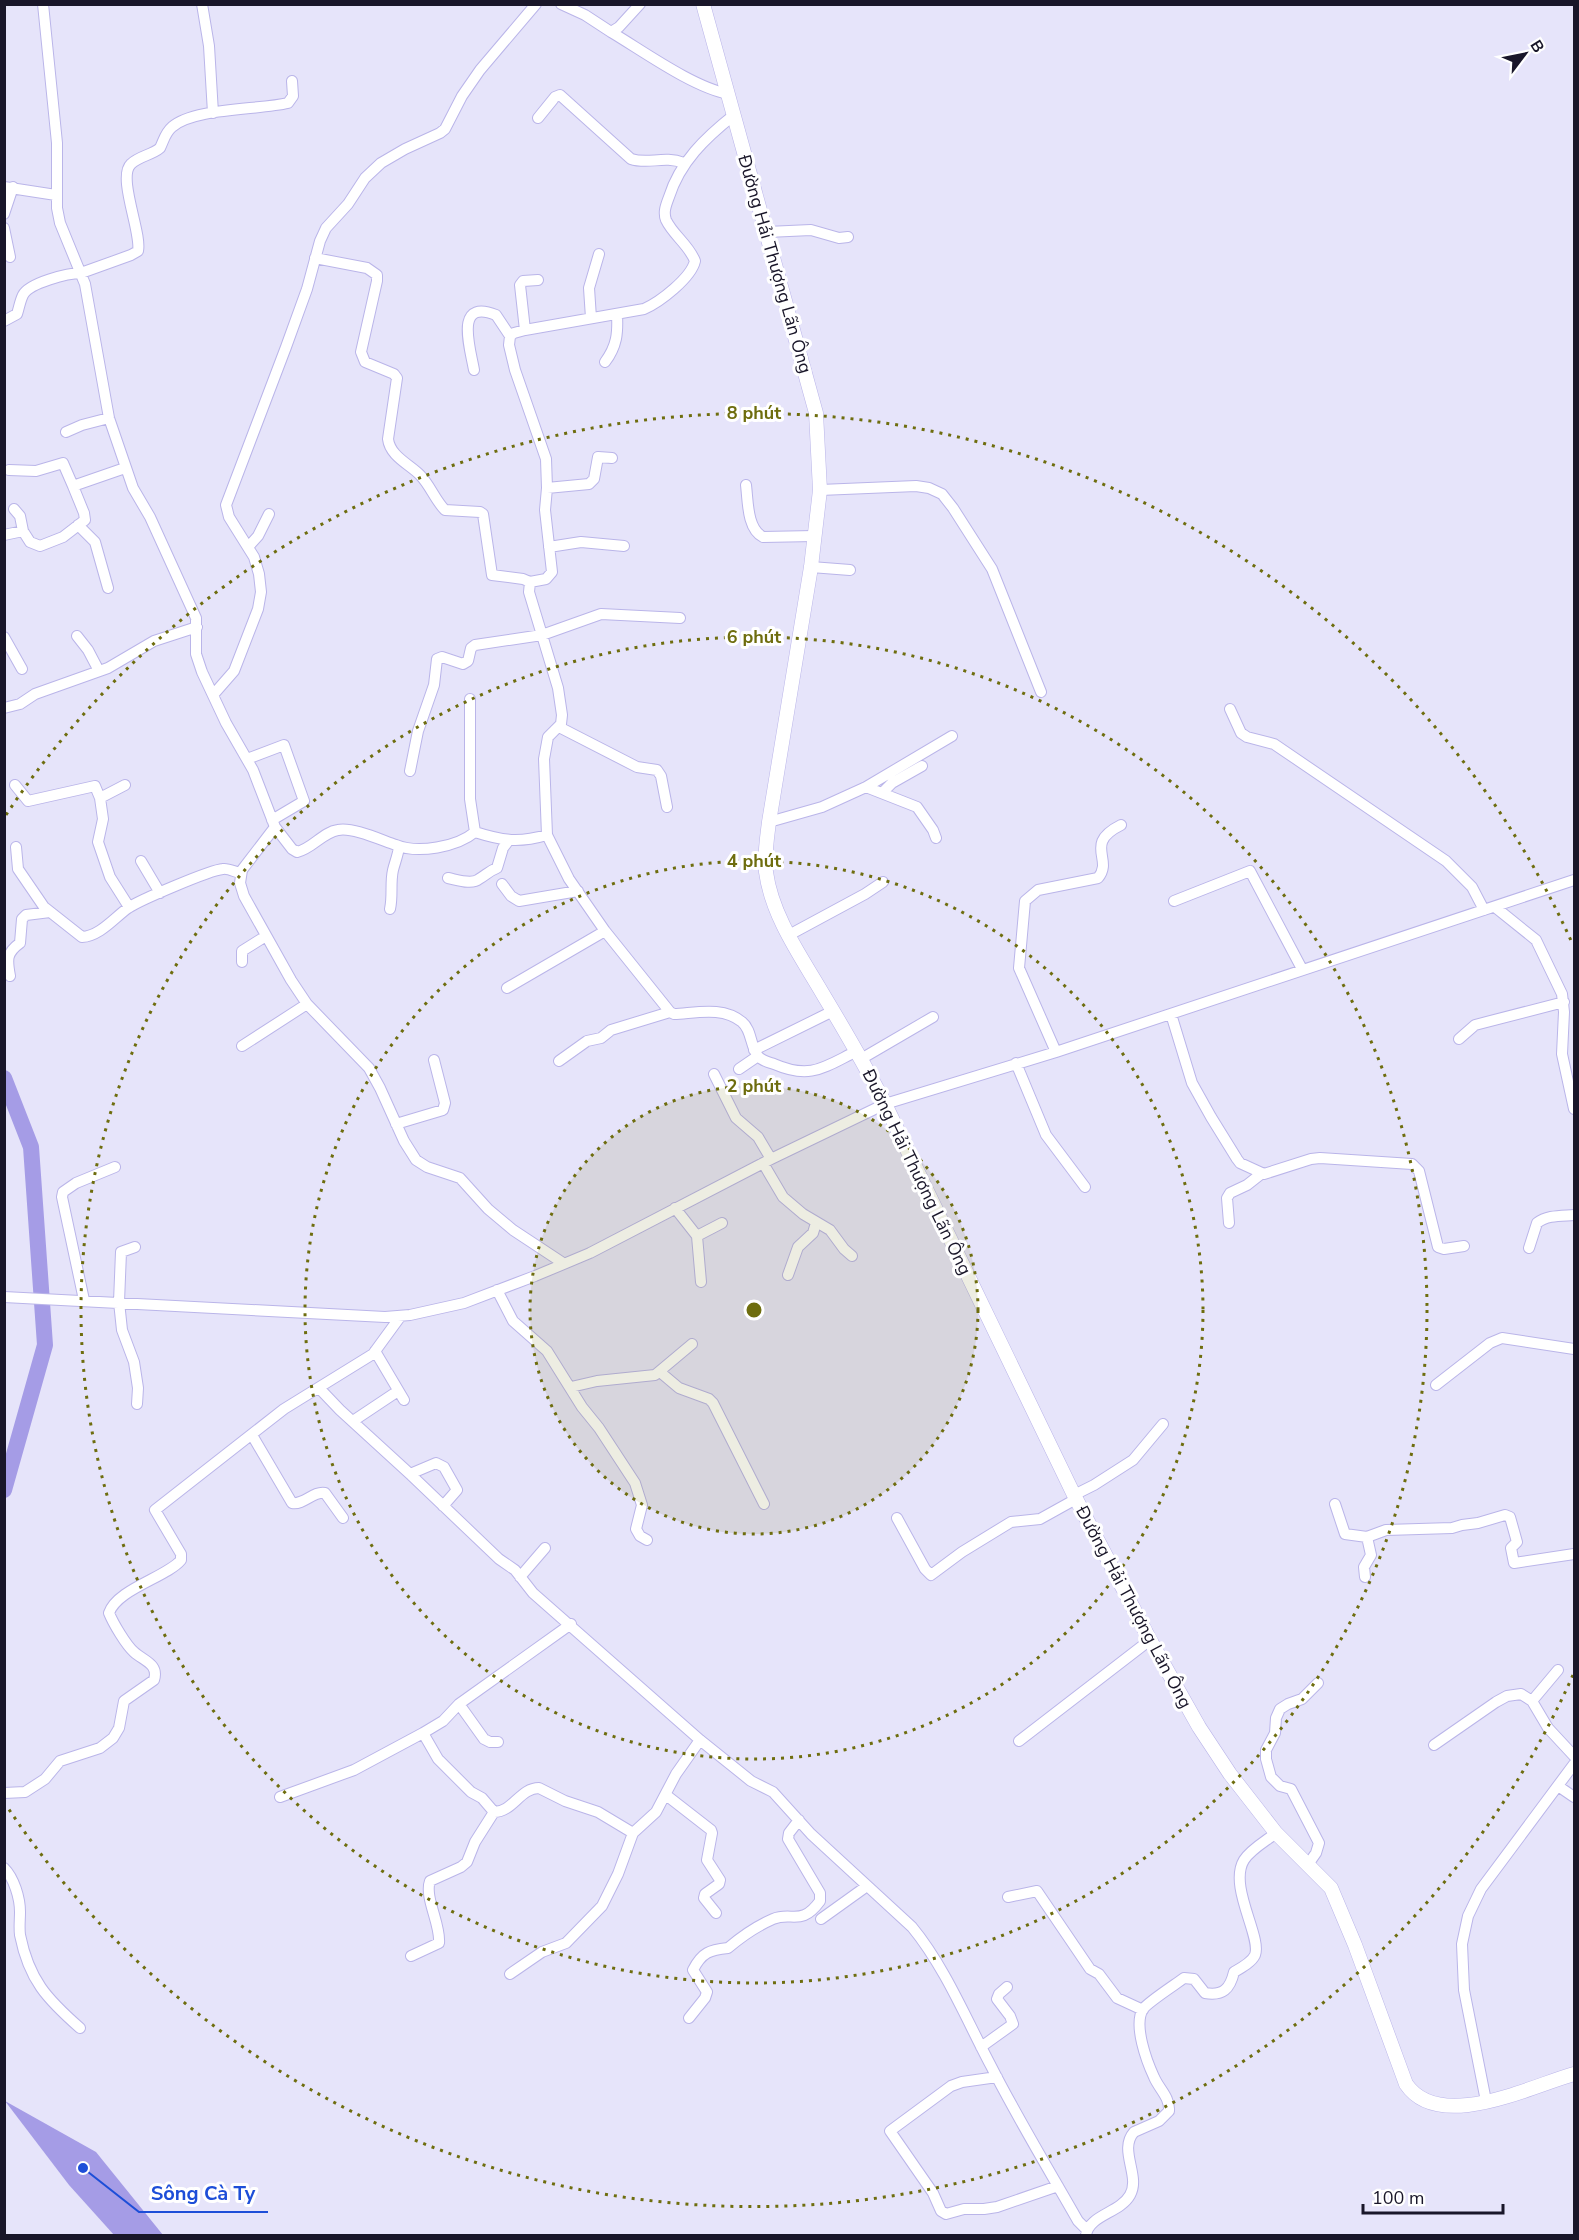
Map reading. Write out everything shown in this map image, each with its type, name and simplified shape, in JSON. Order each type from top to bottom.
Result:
[{"type":"street","points":[[43,4],[57,143],[56,195],[60,223],[81,273],[109,418],[125,468],[190,601],[197,627],[197,658],[226,723],[247,759],[274,823],[294,851],[301,852],[336,830],[378,838],[399,847],[412,848],[451,846],[466,840],[475,832]]},
{"type":"street","points":[[202,4],[213,113]]},
{"type":"street","points":[[213,695],[234,671],[260,603],[259,574],[248,547],[229,517],[226,505],[290,337],[326,228],[348,204],[368,174],[389,158],[443,131],[480,70],[536,4]]},
{"type":"street","points":[[561,4],[585,15],[689,78],[716,91],[729,94]]},
{"type":"street","points":[[611,32],[619,27],[640,4]]},
{"type":"street","name":"Đường Hải Thượng Lãn Ông","points":[[703,4],[816,413],[820,490],[811,567],[769,822],[766,873],[776,907],[789,935],[885,1104],[1075,1497],[1150,1640],[1212,1749],[1276,1833],[1309,1863],[1327,1882],[1335,1895],[1411,2092],[1429,2104],[1459,2106],[1521,2092],[1575,2074]]},
{"type":"street","points":[[4,321],[17,314],[22,295],[28,289],[45,281],[81,273],[138,251],[139,239],[129,198],[130,164],[157,151],[166,134],[176,124],[213,113],[288,103],[293,96],[292,81]]},
{"type":"street","points":[[538,118],[555,97],[560,95],[631,159],[641,161],[667,158],[684,163]]},
{"type":"street","points":[[510,336],[525,330],[644,309],[656,303],[682,279],[694,266],[695,261],[692,253],[664,214],[673,183],[684,163],[714,131],[734,115]]},
{"type":"street","points":[[4,214],[9,187],[56,195]]},
{"type":"street","points":[[4,228],[9,257]]},
{"type":"street","points":[[767,232],[811,230],[839,238],[848,237]]},
{"type":"street","points":[[591,318],[588,288],[598,254]]},
{"type":"street","points":[[315,258],[367,268],[376,275],[377,281],[361,352],[365,362],[394,374],[397,378],[388,439],[389,446],[394,453],[420,475],[445,510],[483,514],[492,575],[530,582],[546,579],[551,574],[545,510],[546,459],[515,370],[509,345],[510,336],[496,315],[475,312],[471,314],[468,321],[474,370]]},
{"type":"street","points":[[525,330],[520,285],[523,281],[538,280]]},
{"type":"street","points":[[605,362],[612,353],[617,340],[617,314]]},
{"type":"street","points":[[66,432],[109,418]]},
{"type":"street","points":[[547,488],[589,484],[594,479],[598,457],[612,458]]},
{"type":"street","points":[[9,470],[36,471],[63,463],[85,520],[63,537],[40,546],[30,542],[23,531],[20,516],[14,508]]},
{"type":"street","points":[[73,486],[125,468]]},
{"type":"street","points":[[746,485],[753,527],[757,534],[763,537],[814,536]]},
{"type":"street","points":[[820,490],[916,486],[930,488],[942,494],[992,569],[1041,692]]},
{"type":"street","points":[[248,547],[258,536],[269,514]]},
{"type":"street","points":[[78,525],[94,542],[108,588]]},
{"type":"street","points":[[4,535],[23,531]]},
{"type":"street","points":[[549,547],[581,542],[624,546]]},
{"type":"street","points":[[811,567],[850,570]]},
{"type":"street","points":[[530,582],[529,592],[559,696],[562,719],[559,727],[548,737],[544,759],[547,835],[561,865],[605,931],[670,1012],[676,1014],[715,1011],[735,1018],[745,1025],[756,1053],[782,1068],[802,1073],[819,1070],[859,1055],[933,1017]]},
{"type":"street","points":[[410,771],[418,731],[434,685],[437,658],[442,657],[463,664],[468,661],[471,648],[475,645],[542,635],[601,614],[680,618]]},
{"type":"street","points":[[4,708],[20,704],[35,694],[99,671],[154,641],[197,627]]},
{"type":"street","points":[[77,636],[88,650],[99,671]]},
{"type":"street","points":[[4,637],[22,669]]},
{"type":"street","points":[[470,699],[470,799],[475,832]]},
{"type":"street","points":[[1230,709],[1241,733],[1247,737],[1274,744],[1446,861],[1490,909],[1536,940],[1558,984],[1564,1002],[1562,1054],[1575,1108]]},
{"type":"street","points":[[559,727],[637,767],[657,770],[661,776],[666,807]]},
{"type":"street","points":[[769,822],[822,807],[866,787],[952,736]]},
{"type":"street","points":[[247,759],[284,745],[304,801],[274,823],[240,873],[240,883],[244,896],[266,936],[307,1004],[369,1068],[404,1142],[419,1163],[460,1178],[488,1209],[513,1230],[563,1263]]},
{"type":"street","points":[[883,792],[892,783],[922,766]]},
{"type":"street","points":[[15,785],[28,801],[95,786],[100,798],[103,819],[98,842],[110,878],[129,907]]},
{"type":"street","points":[[100,798],[125,785]]},
{"type":"street","points":[[866,787],[917,807],[936,838]]},
{"type":"street","points":[[1056,1052],[1019,968],[1025,901],[1038,890],[1098,878],[1102,870],[1102,840],[1107,833],[1121,825]]},
{"type":"street","points":[[475,832],[517,841],[547,835]]},
{"type":"street","points":[[448,878],[478,881],[487,872],[497,868],[503,848],[509,840]]},
{"type":"street","points":[[16,847],[18,869],[50,912],[85,938],[106,926],[129,907],[160,893],[222,869],[240,873]]},
{"type":"street","points":[[390,909],[393,899],[393,870],[399,847]]},
{"type":"street","points":[[141,861],[160,893]]},
{"type":"street","points":[[1174,901],[1250,871],[1302,969]]},
{"type":"street","points":[[4,1297],[400,1317],[464,1303],[590,1253],[767,1161],[885,1104],[1056,1052],[1575,880]]},
{"type":"street","points":[[789,935],[883,882]]},
{"type":"street","points":[[502,884],[511,896],[519,901],[578,891]]},
{"type":"street","points":[[10,976],[8,956],[11,950],[20,943],[22,919],[26,915],[50,912]]},
{"type":"street","points":[[507,988],[605,931]]},
{"type":"street","points":[[242,962],[242,951],[266,936]]},
{"type":"street","points":[[1459,1039],[1475,1025],[1564,1002]]},
{"type":"street","points":[[242,1046],[307,1004]]},
{"type":"street","points":[[739,1069],[756,1053],[833,1011]]},
{"type":"street","points":[[559,1061],[587,1041],[601,1038],[610,1030],[670,1012]]},
{"type":"street","points":[[1171,1014],[1192,1083],[1237,1159],[1261,1174],[1320,1158],[1412,1164],[1419,1171],[1438,1247],[1444,1249],[1464,1246]]},
{"type":"street","points":[[396,1124],[443,1110],[445,1103],[434,1060]]},
{"type":"street","points":[[1016,1063],[1046,1135],[1085,1187]]},
{"type":"street","points":[[714,1074],[736,1118],[758,1137],[783,1197],[816,1223],[830,1230],[852,1256]]},
{"type":"street","points":[[80,1300],[63,1192],[76,1183],[115,1167]]},
{"type":"street","points":[[1229,1223],[1227,1198],[1230,1193],[1247,1185],[1261,1174]]},
{"type":"street","points":[[675,1208],[697,1236],[700,1282]]},
{"type":"street","points":[[1529,1248],[1537,1223],[1547,1217],[1575,1215]]},
{"type":"street","points":[[697,1236],[722,1223]]},
{"type":"street","points":[[788,1275],[798,1247],[813,1233],[816,1223]]},
{"type":"street","points":[[135,1247],[121,1252],[119,1302],[124,1339],[134,1362],[138,1388],[137,1404]]},
{"type":"street","points":[[497,1290],[513,1321],[548,1351],[582,1407],[634,1483],[642,1505],[636,1529],[640,1536],[647,1540]]},
{"type":"street","points":[[4,1793],[25,1792],[45,1779],[60,1761],[100,1748],[113,1738],[119,1728],[124,1701],[154,1680],[155,1671],[148,1660],[133,1651],[110,1616],[109,1610],[141,1584],[181,1560],[181,1554],[155,1510],[284,1409],[375,1351],[400,1317]]},
{"type":"street","points":[[1436,1385],[1490,1343],[1502,1338],[1575,1349]]},
{"type":"street","points":[[571,1387],[606,1380],[650,1377],[660,1372],[692,1344]]},
{"type":"street","points":[[353,1421],[401,1396],[375,1351]]},
{"type":"street","points":[[660,1372],[679,1388],[709,1399],[713,1403],[764,1504]]},
{"type":"street","points":[[319,1388],[520,1577],[533,1593],[571,1624],[700,1740],[751,1781],[773,1792],[922,1939],[996,2077],[1086,2233]]},
{"type":"street","points":[[897,1518],[930,1575],[1011,1522],[1040,1519],[1132,1461],[1163,1424]]},
{"type":"street","points":[[252,1435],[292,1503],[298,1503],[322,1492],[329,1496],[343,1518]]},
{"type":"street","points":[[410,1474],[436,1463],[444,1467],[456,1490],[443,1506]]},
{"type":"street","points":[[1335,1504],[1345,1534],[1350,1536],[1367,1537],[1386,1530],[1452,1528],[1505,1515],[1510,1517],[1517,1542],[1511,1548],[1514,1563],[1575,1554]]},
{"type":"street","points":[[1365,1577],[1364,1567],[1371,1555],[1367,1537]]},
{"type":"street","points":[[520,1577],[545,1548]]},
{"type":"street","points":[[280,1797],[354,1770],[423,1733],[443,1721],[459,1704],[571,1624]]},
{"type":"street","points":[[1019,1741],[1150,1640]]},
{"type":"street","points":[[1532,1701],[1558,1670]]},
{"type":"street","points":[[1309,1863],[1318,1849],[1317,1839],[1291,1790],[1280,1786],[1272,1777],[1266,1754],[1275,1733],[1276,1718],[1280,1709],[1302,1699],[1318,1683]]},
{"type":"street","points":[[1434,1745],[1507,1696],[1521,1694],[1532,1701],[1548,1728],[1575,1756]]},
{"type":"street","points":[[459,1704],[484,1739],[498,1742]]},
{"type":"street","points":[[423,1733],[438,1759],[471,1792],[482,1798],[494,1812]]},
{"type":"street","points":[[510,1974],[542,1952],[566,1943],[602,1906],[618,1874],[633,1833],[654,1816],[676,1774],[700,1740]]},
{"type":"street","points":[[1486,2101],[1464,1990],[1462,1944],[1468,1916],[1472,1903],[1481,1889],[1575,1764]]},
{"type":"street","points":[[1558,1786],[1575,1797]]},
{"type":"street","points":[[411,1956],[437,1945],[440,1940],[428,1889],[430,1881],[467,1862],[478,1835],[494,1812],[503,1810],[523,1794],[539,1788],[565,1801],[598,1812],[633,1833]]},
{"type":"street","points":[[666,1795],[711,1830],[707,1860],[720,1880],[719,1884],[705,1894],[704,1898],[716,1913]]},
{"type":"street","points":[[689,2018],[705,1998],[706,1992],[693,1970],[697,1962],[709,1951],[728,1948],[775,1918],[804,1916],[820,1901],[820,1893],[788,1839],[789,1833],[799,1820]]},
{"type":"street","points":[[1086,2233],[1089,2225],[1124,2203],[1131,2194],[1134,2185],[1128,2148],[1131,2135],[1159,2121],[1169,2111],[1168,2099],[1154,2078],[1140,2035],[1139,2027],[1143,2010],[1184,1978],[1194,1979],[1205,1993],[1224,1992],[1231,1985],[1234,1972],[1252,1959],[1257,1946],[1244,1909],[1241,1867],[1247,1856],[1276,1833]]},
{"type":"street","points":[[4,1868],[12,1880],[20,1907],[20,1935],[35,1978],[47,1998],[80,2028]]},
{"type":"street","points":[[821,1919],[867,1886]]},
{"type":"street","points":[[1008,1897],[1037,1891],[1090,1969],[1104,1980],[1117,1998],[1143,2010]]},
{"type":"street","points":[[981,2047],[1013,2024],[997,1999],[999,1994],[1007,1988]]},
{"type":"street","points":[[996,2077],[951,2086],[890,2131],[933,2193],[941,2211],[946,2214],[964,2209],[997,2207],[1058,2186]]},
{"type":"shaded area","points":[[5,2101],[96,2152],[163,2235],[114,2235],[69,2185]]},
{"type":"waterway","points":[[4,1078],[31,1147],[45,1345],[4,1490]]},
{"type":"place","name":"Sông Cà Ty","points":[[83,2168]]}]
